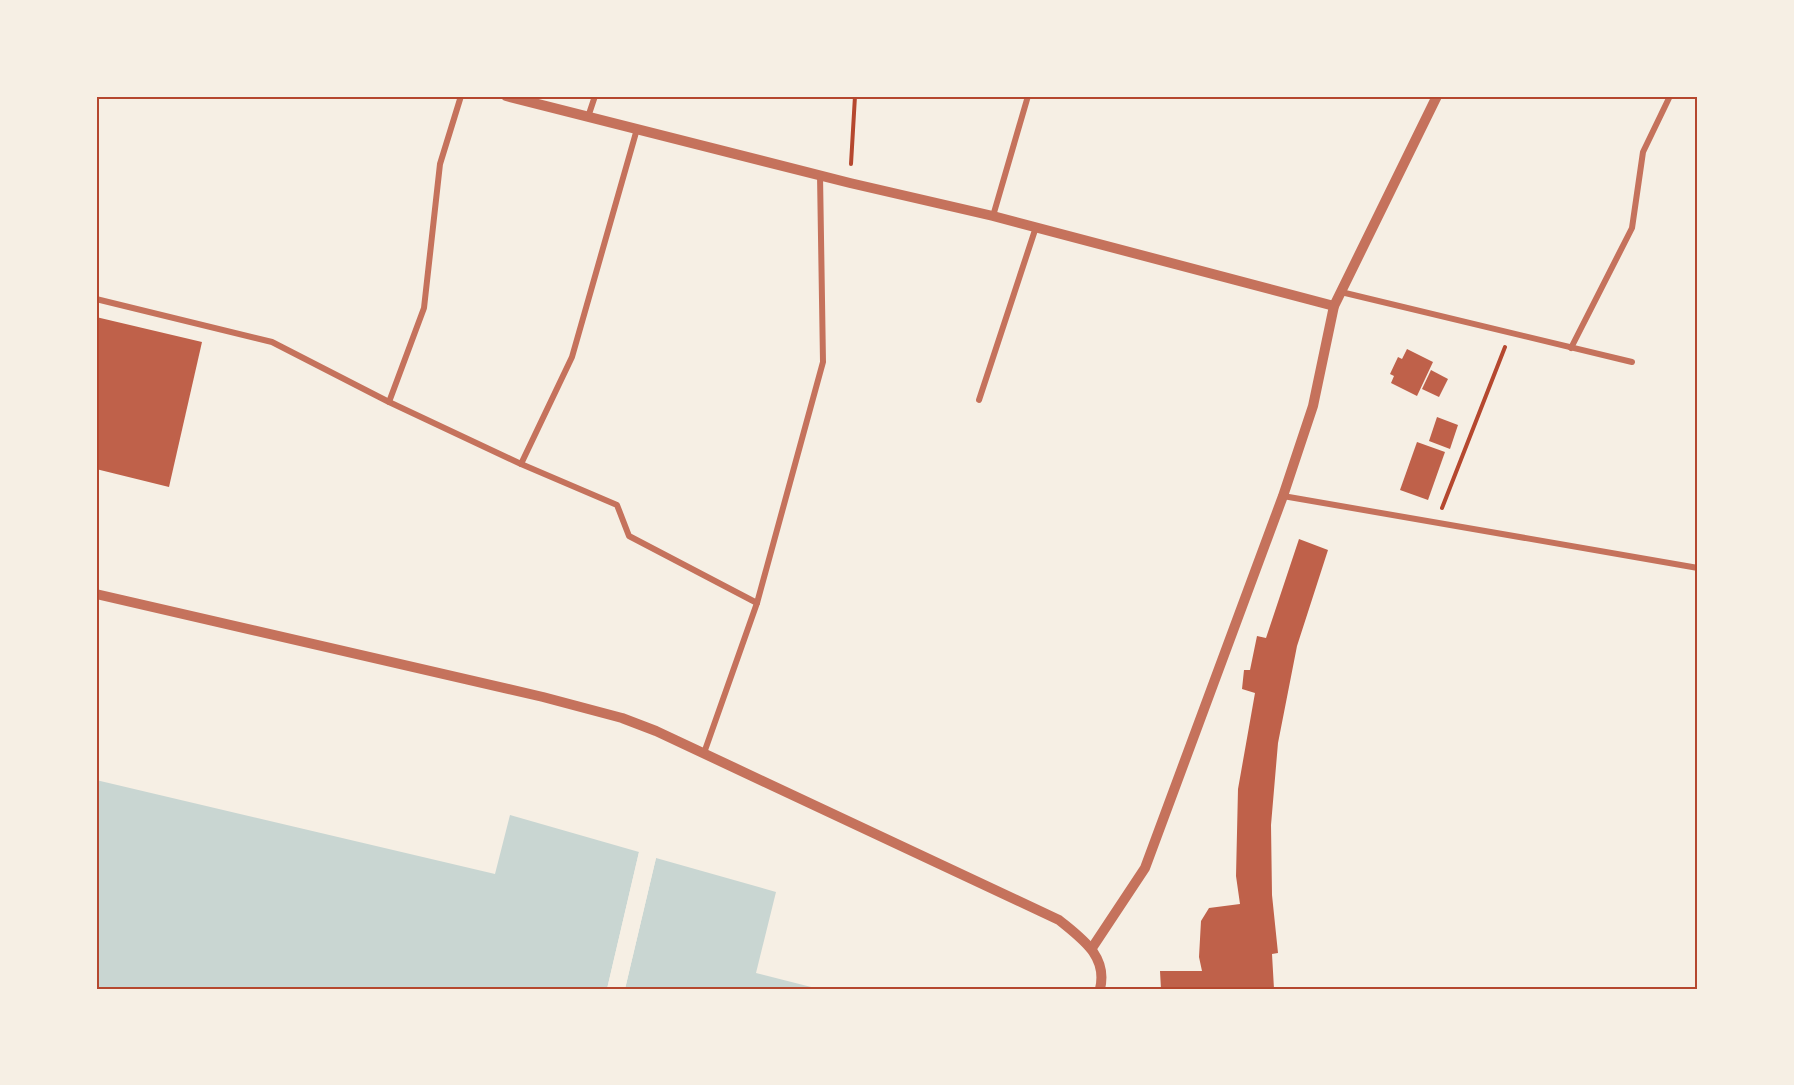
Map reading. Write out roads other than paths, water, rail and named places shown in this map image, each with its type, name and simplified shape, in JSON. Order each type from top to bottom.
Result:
[{"type":"street","points":[[389,402],[424,308],[440,164],[461,96]]},
{"type":"street","points":[[506,96],[850,183],[993,216],[1334,306]]},
{"type":"street","points":[[588,117],[595,96]]},
{"type":"street","points":[[993,216],[1028,96]]},
{"type":"street","points":[[1092,948],[1145,868],[1313,406],[1334,306],[1437,96]]},
{"type":"street","points":[[1571,348],[1632,228],[1642,152],[1670,96]]},
{"type":"street","points":[[521,464],[572,357],[638,129]]},
{"type":"street","points":[[704,753],[757,603],[823,362],[820,174]]},
{"type":"street","points":[[979,400],[1036,227]]},
{"type":"street","points":[[1341,292],[1632,362]]},
{"type":"street","points":[[96,299],[272,342],[389,402],[521,464],[617,505],[629,536],[757,603]]},
{"type":"street","points":[[1282,496],[1698,567]]},
{"type":"street","points":[[96,594],[622,718],[704,753],[1059,920],[1092,948],[1103,977],[1100,989]]}]
